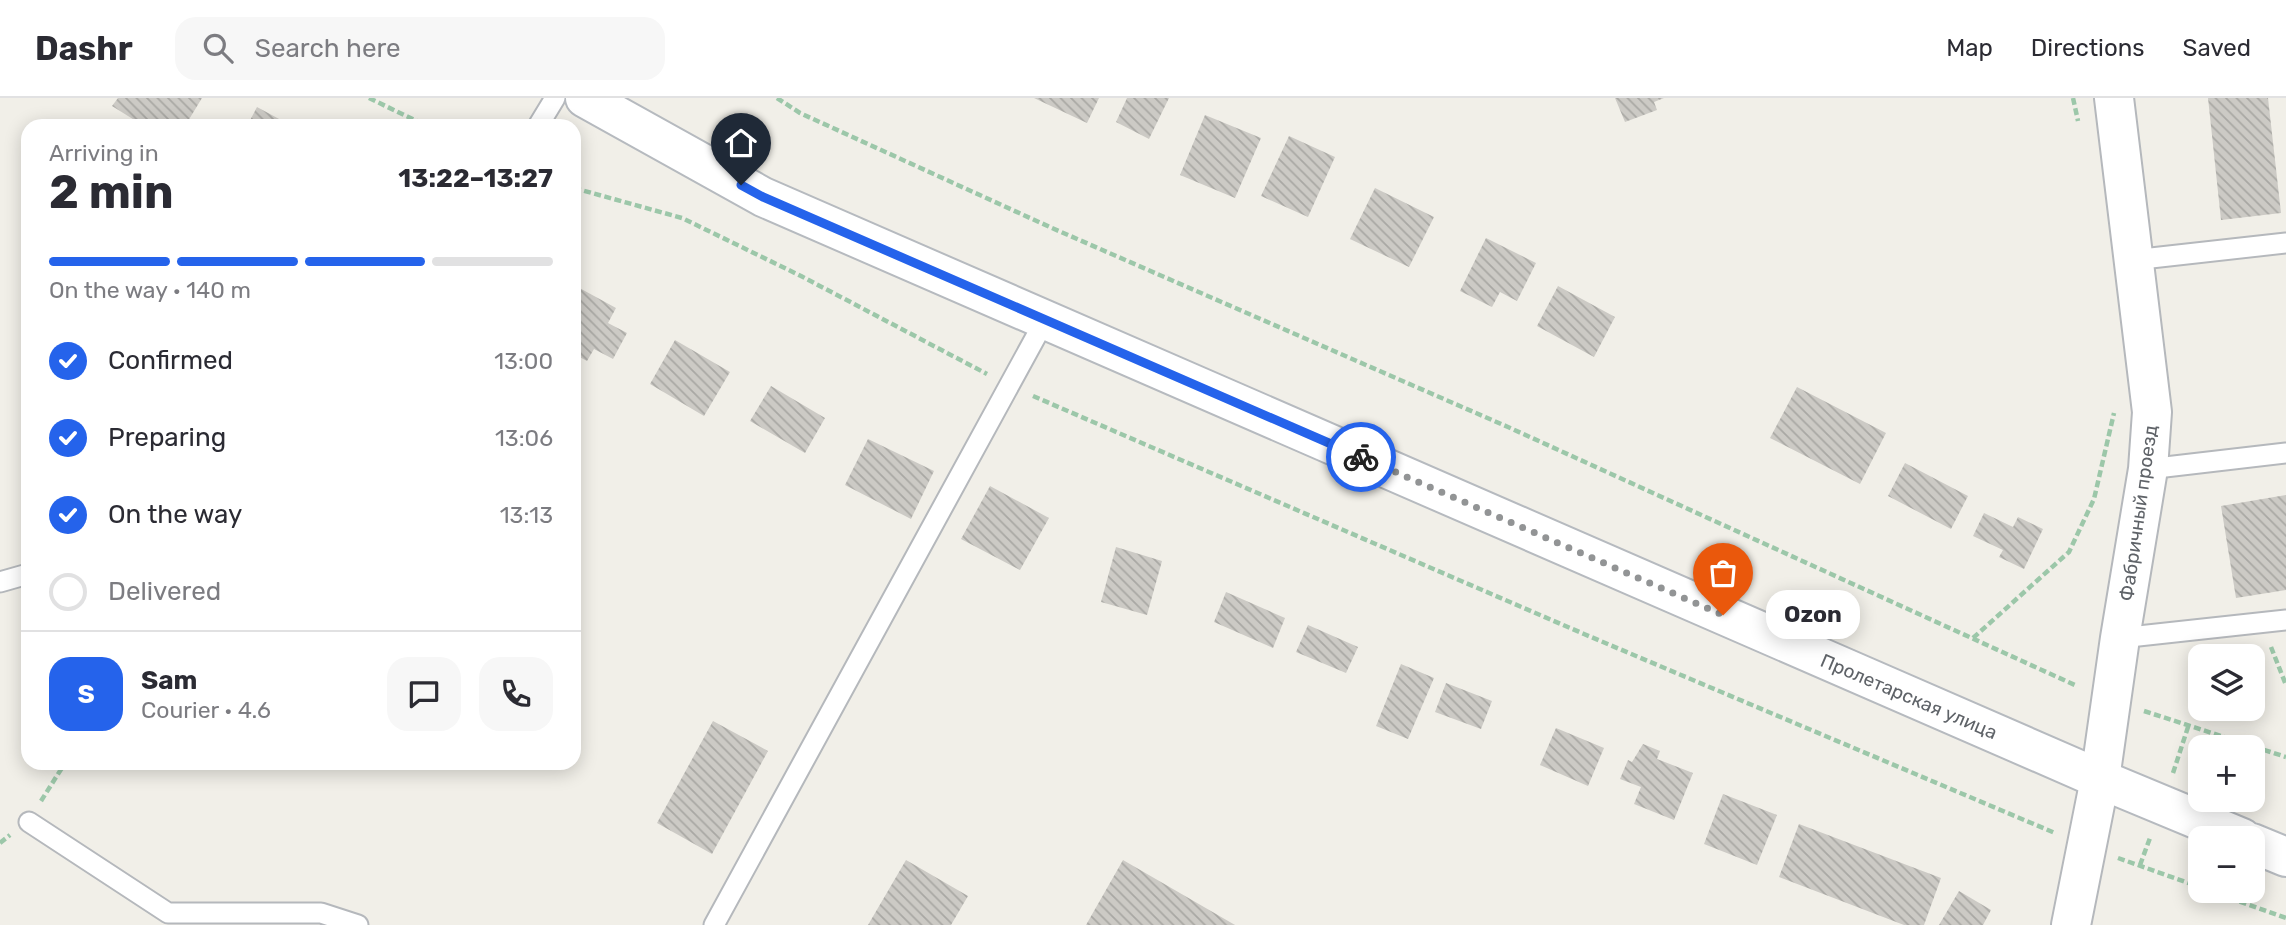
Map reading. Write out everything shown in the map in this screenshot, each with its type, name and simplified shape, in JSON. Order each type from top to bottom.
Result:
[{"type":"main road","name":"Пролетарская улица","points":[[585,98],[763,197],[2213,826]]},
{"type":"main road","name":"Фабричный проезд","points":[[2071,925],[2100,779],[2148,469],[2152,412],[2114,98]]},
{"type":"main road","points":[[2265,848],[2286,857]]},
{"type":"lane","points":[[542,119],[555,98]]},
{"type":"lane","points":[[2133,260],[2286,243]]},
{"type":"lane","points":[[714,925],[1045,320]]},
{"type":"lane","points":[[2148,469],[2286,453]]},
{"type":"lane","points":[[0,582],[21,576]]},
{"type":"lane","points":[[2120,638],[2286,621]]},
{"type":"lane","points":[[29,822],[168,913],[321,913],[358,925]]},
{"type":"path","points":[[369,98],[412,119]]},
{"type":"path","points":[[777,98],[800,113],[1052,228],[1508,427],[2111,702],[2189,724],[2286,757]]},
{"type":"path","points":[[2073,98],[2078,124]]},
{"type":"path","points":[[581,190],[682,218],[801,276],[1009,386],[2087,846],[2188,883]]},
{"type":"path","points":[[1973,638],[2069,552],[2094,499],[2116,403]]},
{"type":"path","points":[[2261,623],[2286,685]]},
{"type":"path","points":[[2244,903],[2286,918]]},
{"type":"building","points":[[118,98],[202,98],[189,119],[133,119],[112,106]]},
{"type":"building","points":[[1034,98],[1099,98],[1087,123]]},
{"type":"building","points":[[1127,98],[1169,98],[1149,139],[1116,122]]},
{"type":"building","points":[[1615,98],[1664,98],[1654,102],[1657,110],[1625,122]]},
{"type":"building","points":[[2208,98],[2268,98],[2281,213],[2221,220]]},
{"type":"building","points":[[257,107],[279,119],[251,119]]},
{"type":"building","points":[[1205,115],[1261,138],[1235,198],[1180,175]]},
{"type":"building","points":[[1289,136],[1335,157],[1308,217],[1261,196]]},
{"type":"building","points":[[1375,188],[1434,217],[1409,267],[1350,239]]},
{"type":"building","points":[[1486,238],[1536,263],[1517,301],[1500,292],[1492,307],[1460,291]]},
{"type":"building","points":[[1558,286],[1615,317],[1594,357],[1537,326]]},
{"type":"building","points":[[581,289],[616,308],[608,323],[627,333],[613,359],[594,349],[587,361],[581,358]]},
{"type":"building","points":[[675,340],[730,372],[704,416],[650,384]]},
{"type":"building","points":[[771,386],[825,418],[805,453],[750,421]]},
{"type":"building","points":[[1797,387],[1886,433],[1860,484],[1770,438]]},
{"type":"building","points":[[868,439],[934,471],[911,519],[845,485]]},
{"type":"building","points":[[1905,463],[1968,496],[1951,529],[1888,496]]},
{"type":"building","points":[[990,486],[1049,518],[1020,570],[961,539]]},
{"type":"building","points":[[2286,495],[2286,590],[2236,598],[2221,506]]},
{"type":"building","points":[[1984,513],[2013,527],[2018,517],[2043,529],[2024,569],[1999,557],[2003,550],[1973,536]]},
{"type":"building","points":[[1116,547],[1162,561],[1147,615],[1101,602]]},
{"type":"building","points":[[1226,592],[1285,618],[1273,648],[1214,622]]},
{"type":"building","points":[[1308,625],[1358,647],[1346,673],[1296,652]]},
{"type":"building","points":[[1401,664],[1434,678],[1408,739],[1376,726]]},
{"type":"building","points":[[1446,683],[1492,701],[1481,729],[1435,712]]},
{"type":"building","points":[[713,721],[768,751],[712,854],[657,823]]},
{"type":"building","points":[[1556,728],[1604,748],[1588,786],[1540,765]]},
{"type":"building","points":[[1643,744],[1660,751],[1657,759],[1693,773],[1674,820],[1634,804],[1641,787],[1620,779],[1628,760],[1632,762]]},
{"type":"building","points":[[1723,794],[1777,815],[1757,865],[1704,844]]},
{"type":"building","points":[[1799,824],[1941,878],[1924,925],[1904,925],[1779,877]]},
{"type":"building","points":[[906,860],[968,896],[951,925],[868,925]]},
{"type":"building","points":[[1123,860],[1235,925],[1086,925]]},
{"type":"building","points":[[1959,891],[1991,910],[1983,925],[1939,925]]},
{"type":"way so far","points":[[1361,457],[1723,615]]},
{"type":"place","name":"Ozon","points":[[1723,615]]},
{"type":"route","points":[[741,185],[763,197],[1361,457]]}]
